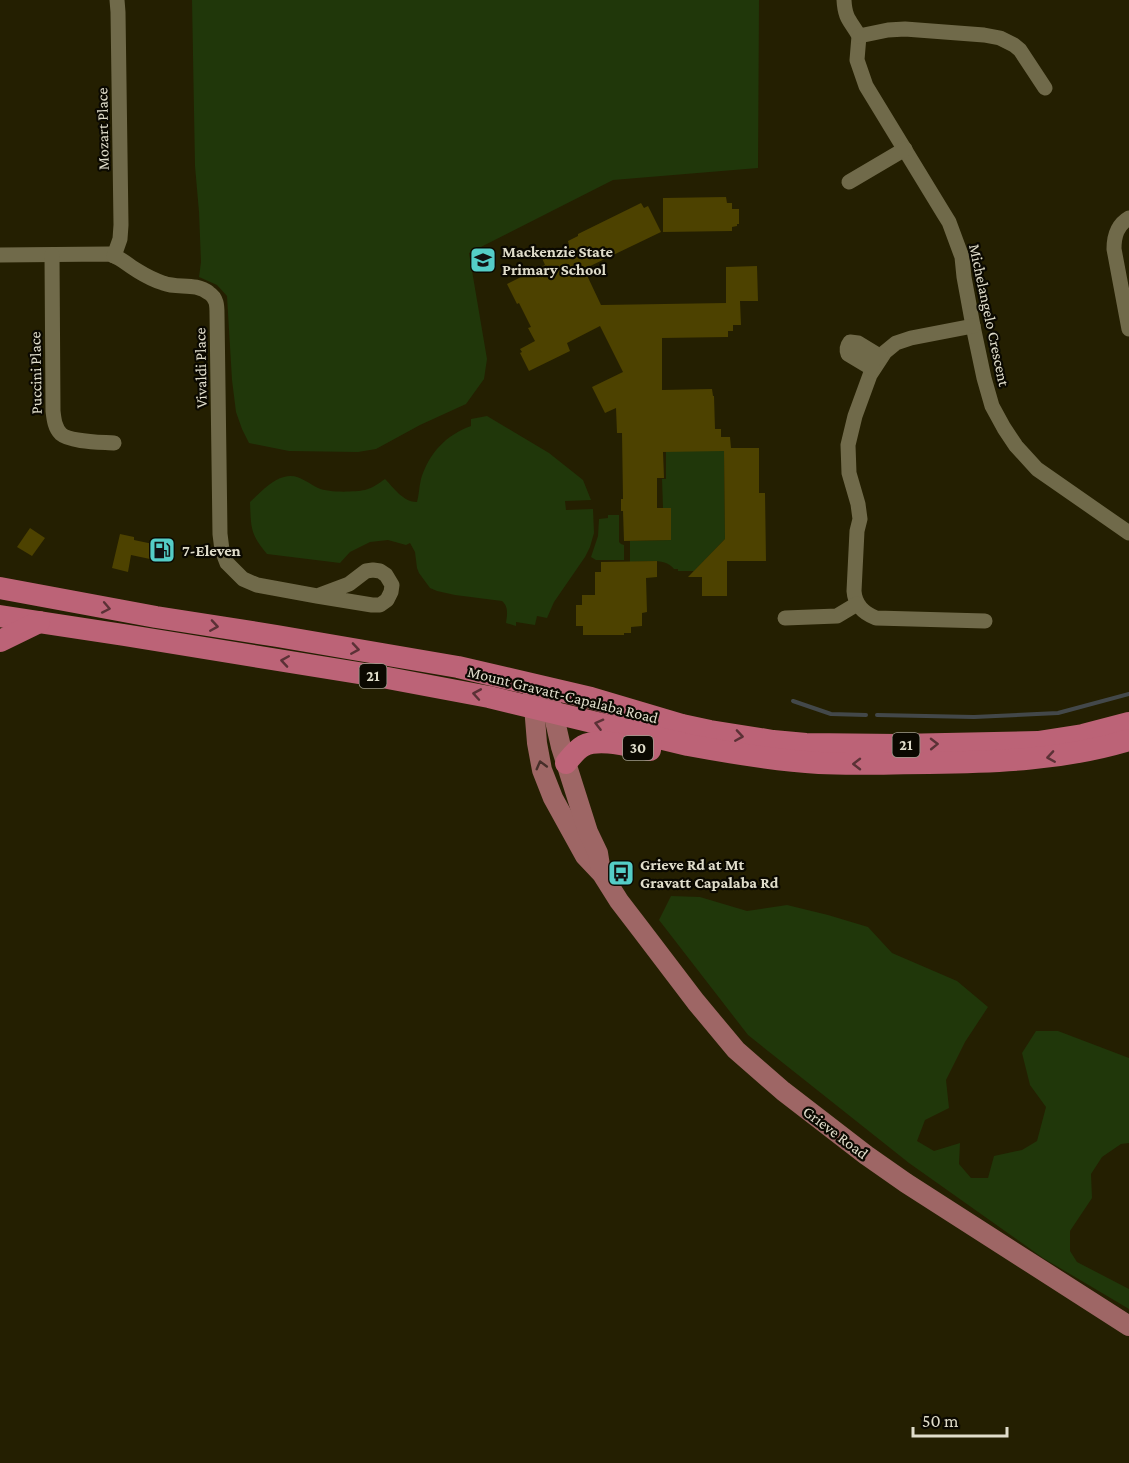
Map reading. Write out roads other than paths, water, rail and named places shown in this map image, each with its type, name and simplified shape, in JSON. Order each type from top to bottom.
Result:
[{"type":"highway","name":"Mount Gravatt-Capalaba Road","points":[[0,588],[156,617],[430,661],[591,698],[682,724],[742,737],[806,744],[1038,742],[1083,735],[1129,723]]},
{"type":"highway","name":"Mount Gravatt-Capalaba Road","points":[[0,616],[377,676],[489,697],[717,751],[818,763],[989,762],[1046,758],[1129,740]]},
{"type":"highway","points":[[0,641],[39,622]]},
{"type":"highway","name":"30","points":[[566,763],[581,747],[595,742],[678,755],[717,751]]},
{"type":"main road","name":"Grieve Road","points":[[541,686],[543,710],[539,758],[553,798],[585,856],[602,874],[619,901],[696,1002],[736,1050],[783,1091],[866,1155],[1129,1326]]},
{"type":"main road","name":"Grieve Road","points":[[543,710],[556,730],[588,832],[598,853],[602,874]]},
{"type":"street","name":"Mozart Place","points":[[114,256],[120,239],[121,225],[117,0]]},
{"type":"street","name":"Michelangelo Crescent","points":[[844,0],[848,20],[859,36],[856,56],[866,86],[944,213],[953,232],[962,257],[973,326],[992,406],[1016,446],[1037,470],[1129,533]]},
{"type":"street","points":[[859,36],[905,29],[1000,38],[1020,50],[1045,88]]},
{"type":"street","points":[[849,182],[905,149]]},
{"type":"street","points":[[1129,218],[1117,229],[1114,249],[1129,329]]},
{"type":"street","name":"Vivaldi Place","points":[[0,255],[101,254],[114,256],[166,285],[187,285],[200,288],[215,298],[220,534],[224,556],[232,569],[249,583],[317,596]]},
{"type":"street","name":"Puccini Place","points":[[52,255],[54,423],[64,436],[114,444]]},
{"type":"street","points":[[973,326],[903,340],[890,347],[877,363],[855,416],[848,445],[849,472],[859,510],[854,596],[862,610],[876,618],[985,621]]},
{"type":"street","points":[[785,618],[837,616],[857,604]]},
{"type":"waterway","points":[[877,715],[974,717],[1058,713],[1129,694]]},
{"type":"waterway","points":[[793,701],[831,714],[866,715]]},
{"type":"place","name":"Mackenzie State Primary School","points":[[483,260]]},
{"type":"place","name":"7-Eleven","points":[[162,550]]},
{"type":"place","name":"Grieve Rd at Mt Gravatt Capalaba Rd","points":[[621,873]]}]
